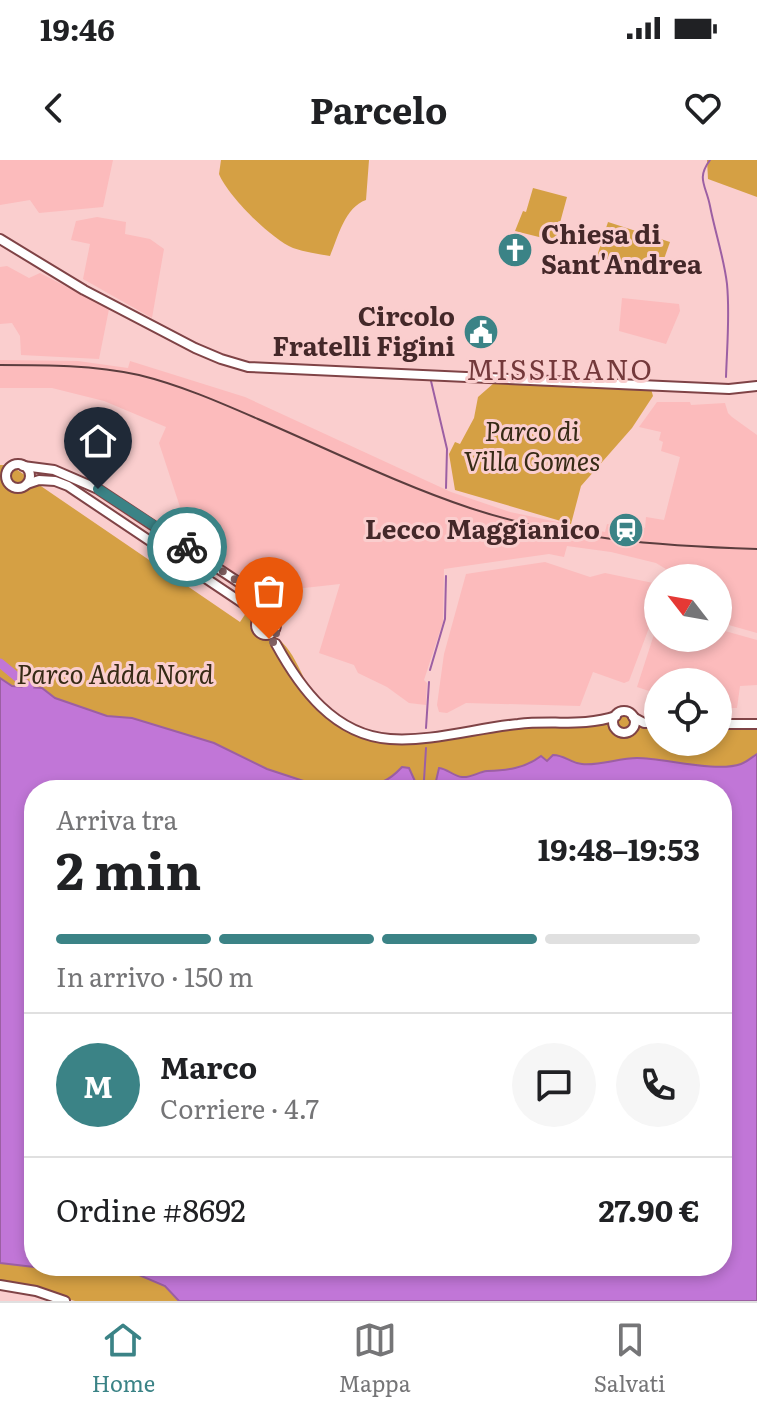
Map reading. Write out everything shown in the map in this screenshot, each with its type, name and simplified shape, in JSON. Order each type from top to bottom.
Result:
[{"type":"main road","points":[[1,243],[207,354],[258,369],[729,389],[757,386]]},
{"type":"main road","points":[[276,644],[275,620],[268,615],[258,595],[98,489],[54,470],[15,465],[4,469],[4,479],[17,488],[39,480],[68,486],[250,608],[257,620],[256,627],[276,644],[295,678],[322,708],[363,732],[388,739],[432,736],[521,723],[598,722],[625,712],[644,723]]},
{"type":"main road","points":[[23,466],[30,473],[27,484]]},
{"type":"main road","points":[[257,620],[268,615]]},
{"type":"main road","points":[[262,634],[271,634],[276,629]]},
{"type":"main road","points":[[616,716],[613,722],[616,729]]},
{"type":"main road","points":[[632,729],[635,723],[633,717]]},
{"type":"main road","points":[[598,722],[626,733],[644,723]]},
{"type":"main road","points":[[732,724],[757,724]]},
{"type":"main road","points":[[0,1285],[36,1291],[65,1301]]},
{"type":"shaded area","points":[[0,160],[113,160],[103,207],[39,213],[30,200],[0,205]]},
{"type":"shaded area","points":[[97,217],[126,222],[125,234],[150,239],[164,249],[152,318],[83,279],[90,244],[71,240],[76,221]]},
{"type":"shaded area","points":[[7,266],[29,278],[40,273],[109,309],[99,359],[21,355],[20,336],[12,323],[0,324],[0,267]]},
{"type":"shaded area","points":[[622,298],[679,304],[680,311],[666,344],[619,331]]},
{"type":"shaded area","points":[[0,360],[78,361],[128,368],[130,361],[245,397],[451,492],[510,512],[605,532],[607,524],[645,528],[646,517],[664,520],[680,457],[661,451],[661,432],[639,427],[657,402],[690,402],[691,405],[725,403],[732,417],[757,435],[757,633],[732,626],[732,564],[658,564],[611,552],[567,546],[564,557],[549,554],[444,569],[443,622],[424,680],[427,683],[426,705],[409,703],[387,687],[358,673],[354,665],[319,653],[340,584],[277,591],[255,588],[170,532],[182,513],[159,443],[166,427],[104,401],[52,388],[0,388]]},
{"type":"shaded area","points":[[545,562],[590,577],[605,573],[644,581],[644,641],[629,681],[624,683],[593,672],[580,706],[466,703],[447,713],[439,712],[437,705],[444,654],[466,574]]},
{"type":"shaded area","points":[[732,633],[757,640],[757,685],[740,686],[737,708],[732,708],[732,668],[644,668],[644,689],[637,687],[648,652],[732,652]]},
{"type":"shaded area","points":[[0,678],[12,686],[42,688],[55,698],[107,716],[132,718],[214,743],[267,769],[301,780],[24,780],[24,1266],[0,1263]]},
{"type":"shaded area","points":[[757,754],[757,1301],[179,1301],[165,1286],[142,1276],[732,1276],[732,780],[436,780],[439,768],[465,777],[522,766],[541,756],[547,761],[553,755],[582,764],[637,758],[718,767],[747,761]]},
{"type":"shaded area","points":[[402,767],[409,768],[414,780],[386,780]]},
{"type":"green space","points":[[221,160],[369,160],[366,200],[347,216],[330,256],[293,248],[262,226],[240,204],[219,174]]},
{"type":"green space","points":[[707,160],[757,160],[757,197],[708,179]]},
{"type":"green space","points":[[533,188],[567,197],[555,241],[515,231],[523,211],[526,212]]},
{"type":"green space","points":[[608,222],[670,242],[658,276],[597,256]]},
{"type":"green space","name":"Parco di Villa Gomes","points":[[494,383],[651,389],[653,396],[632,428],[581,486],[571,524],[455,490],[449,454],[455,442],[460,444],[474,418],[478,397]]},
{"type":"green space","name":"Parco Adda Nord","points":[[0,465],[10,465],[240,622],[248,610],[252,620],[250,628],[265,631],[285,645],[321,704],[362,730],[397,736],[417,735],[514,720],[606,719],[616,710],[644,717],[644,756],[732,756],[732,719],[757,719],[757,1301],[75,1301],[17,1284],[0,1284]]},
{"type":"waterway","points":[[710,160],[703,182],[727,284],[726,377]]},
{"type":"waterway","points":[[431,381],[447,449],[446,488]]},
{"type":"waterway","points":[[430,670],[445,619],[446,576]]},
{"type":"waterway","points":[[0,663],[29,687]]},
{"type":"waterway","points":[[426,728],[429,682]]},
{"type":"waterway","points":[[424,780],[426,748]]},
{"type":"railway","points":[[0,365],[87,367],[154,379],[229,406],[416,488],[505,519],[612,539],[757,549]]},
{"type":"way so far","points":[[187,547],[258,595],[268,615],[276,623],[276,644],[269,639]]},
{"type":"place","name":"Chiesa di Sant'Andrea","points":[[515,250]]},
{"type":"place","name":"Circolo Fratelli Figini","points":[[481,332]]},
{"type":"place","name":"Lecco Maggianico","points":[[626,530]]},
{"type":"district","name":"MISSIRANO","points":[[560,370]]},
{"type":"route","points":[[98,489],[187,547]]}]
